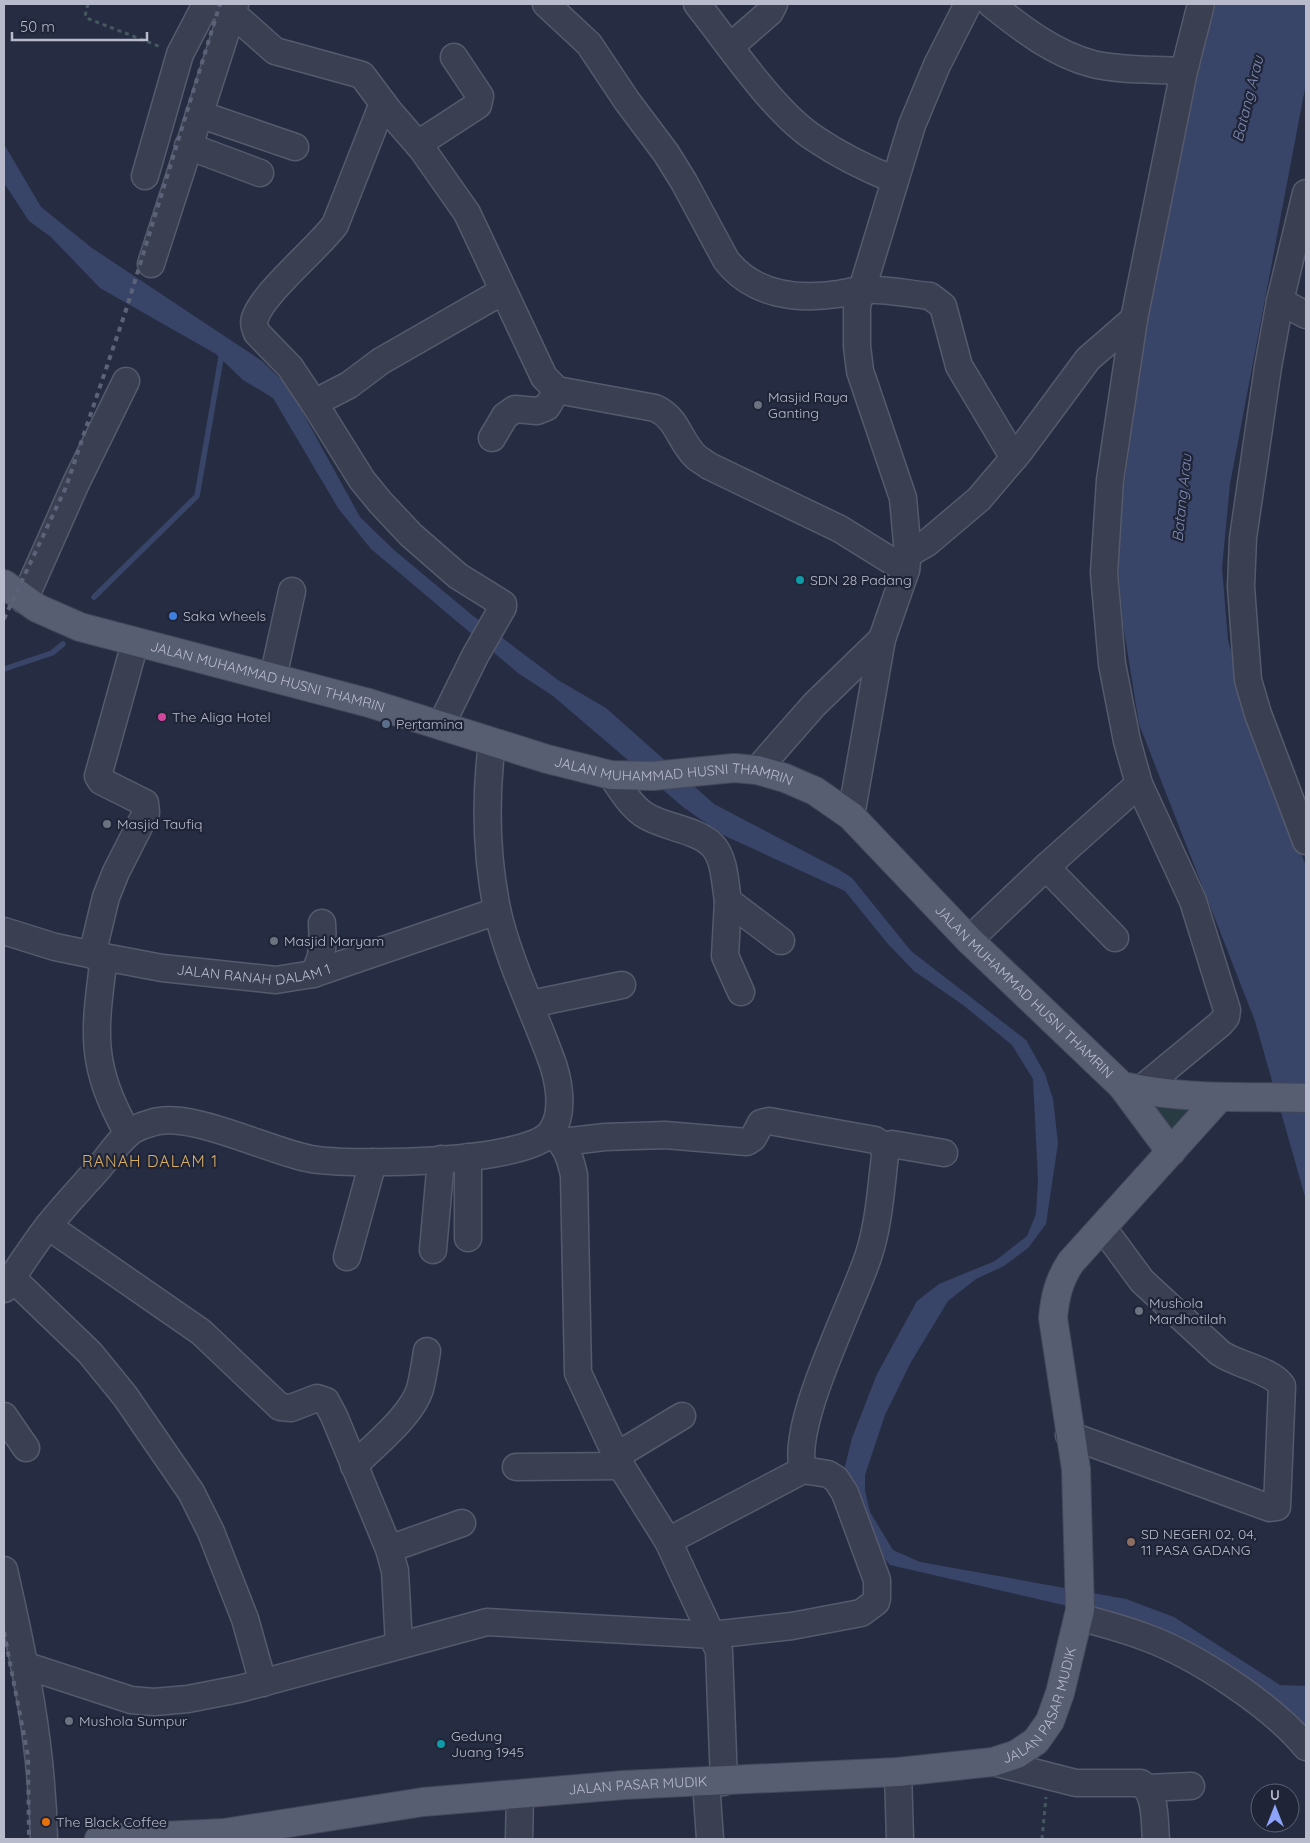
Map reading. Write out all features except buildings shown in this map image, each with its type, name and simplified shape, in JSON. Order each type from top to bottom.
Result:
[{"type":"main road","name":"JALAN MUHAMMAD HUSNI THAMRIN","points":[[14,592],[56,618],[135,643],[369,703],[441,724],[492,743],[612,775],[653,776],[746,769],[785,778],[815,791],[851,816],[970,940],[1131,1088],[1171,1152]]},
{"type":"main road","points":[[1131,1088],[1219,1098],[1306,1098]]},
{"type":"main road","name":"JALAN PASAR MUDIK","points":[[99,1839],[224,1836],[423,1802],[624,1785],[898,1772],[993,1762],[1017,1754],[1036,1741],[1050,1720],[1060,1693],[1079,1613],[1080,1560],[1076,1470],[1069,1435],[1053,1318],[1056,1294],[1061,1277],[1071,1262],[1219,1098]]},
{"type":"street","points":[[144,176],[180,54],[206,4]]},
{"type":"street","points":[[546,4],[589,44],[627,101],[666,153],[734,271],[748,282],[768,291],[790,295],[837,294],[862,290],[930,296],[939,300],[948,318],[959,366],[1014,458]]},
{"type":"street","points":[[697,4],[776,102],[814,138],[867,169],[895,180]]},
{"type":"street","points":[[731,46],[770,12],[774,4]]},
{"type":"street","points":[[851,816],[882,638],[907,562],[903,498],[860,371],[856,319],[862,290],[912,125],[937,65],[968,4]]},
{"type":"street","points":[[991,4],[1032,35],[1068,56],[1092,64],[1114,67],[1184,71]]},
{"type":"street","points":[[1131,1088],[1220,1024],[1226,1017],[1227,1010],[1193,901],[1139,784],[1118,704],[1106,620],[1104,573],[1110,480],[1134,319],[1184,71],[1201,4]]},
{"type":"street","points":[[151,264],[198,114],[227,7],[275,52],[359,73],[451,187],[467,213],[544,377],[557,390],[655,408],[666,412],[674,421],[696,457],[709,466],[907,562]]},
{"type":"street","points":[[418,144],[480,101],[480,96],[454,57]]},
{"type":"street","points":[[383,103],[335,225],[322,242],[272,294],[255,318],[254,326],[257,333],[290,367],[362,480],[380,502],[411,534],[458,576],[503,602],[504,607],[499,617],[475,656],[441,724]]},
{"type":"street","points":[[198,114],[295,147]]},
{"type":"street","points":[[188,146],[260,173]]},
{"type":"street","points":[[1305,208],[1280,301],[1243,538],[1241,587],[1248,680],[1258,714],[1306,841]]},
{"type":"street","points":[[314,403],[349,385],[381,361],[503,292]]},
{"type":"street","points":[[1280,301],[1306,315]]},
{"type":"street","points":[[907,562],[997,479],[1088,359],[1134,319]]},
{"type":"street","points":[[14,592],[76,483],[126,381]]},
{"type":"street","points":[[492,438],[505,416],[515,409],[537,411],[547,407],[557,390]]},
{"type":"street","points":[[273,678],[292,591]]},
{"type":"street","points":[[746,769],[882,638]]},
{"type":"street","points":[[128,1134],[102,1080],[96,1048],[95,1024],[98,956],[106,897],[116,872],[146,813],[145,803],[101,782],[98,776],[135,643]]},
{"type":"street","points":[[492,743],[487,785],[488,830],[498,911],[555,1074],[559,1098],[556,1117],[557,1137],[570,1157],[574,1176],[578,1373],[618,1461],[668,1541],[718,1651],[715,1782],[710,1839]]},
{"type":"street","points":[[612,775],[630,802],[643,814],[657,822],[706,840],[714,846],[720,857],[728,901],[725,956],[741,992]]},
{"type":"street","points":[[970,940],[1046,866],[1139,784]]},
{"type":"street","points":[[1046,866],[1115,938]]},
{"type":"street","points":[[728,901],[781,940]]},
{"type":"street","name":"JALAN RANAH DALAM 1","points":[[4,931],[55,947],[162,968],[276,980],[314,974],[498,911]]},
{"type":"street","points":[[314,974],[321,963],[323,951],[322,923]]},
{"type":"street","points":[[531,1004],[622,985]]},
{"type":"street","points":[[263,1683],[245,1619],[211,1532],[191,1492],[125,1396],[90,1353],[8,1283],[48,1226],[128,1134],[162,1120],[181,1120],[310,1159],[338,1162],[373,1162],[468,1157],[517,1149],[557,1137],[664,1135],[747,1142],[753,1138],[761,1123],[769,1121],[875,1140],[884,1146],[892,1144],[944,1153]]},
{"type":"street","points":[[803,1470],[800,1459],[800,1446],[816,1392],[827,1357],[849,1308],[870,1252],[877,1219],[885,1156],[884,1146]]},
{"type":"street","points":[[468,1157],[468,1238]]},
{"type":"street","points":[[434,1250],[441,1159]]},
{"type":"street","points":[[347,1257],[373,1162]]},
{"type":"street","points":[[48,1226],[201,1332],[280,1406],[291,1408],[314,1398],[323,1399],[334,1416],[389,1549],[395,1571],[399,1645]]},
{"type":"street","points":[[1069,1435],[1270,1508],[1275,1508],[1277,1505],[1282,1386],[1274,1377],[1232,1362],[1220,1354],[1142,1281],[1102,1228]]},
{"type":"street","points":[[354,1466],[402,1418],[415,1399],[420,1389],[427,1351]]},
{"type":"street","points":[[4,1416],[26,1448]]},
{"type":"street","points":[[516,1467],[618,1461],[682,1416]]},
{"type":"street","points":[[24,1665],[137,1701],[154,1702],[188,1699],[263,1683],[472,1624],[501,1621],[712,1635],[792,1626],[861,1613],[876,1602],[878,1580],[842,1485],[828,1474],[803,1470],[668,1541]]},
{"type":"street","points":[[389,1549],[462,1523]]},
{"type":"street","points":[[4,1570],[34,1709],[41,1764],[44,1839]]},
{"type":"street","points":[[1079,1613],[1146,1637],[1191,1659],[1234,1686],[1281,1721],[1306,1747]]},
{"type":"street","points":[[993,1762],[1076,1783],[1130,1782],[1140,1784],[1147,1788],[1152,1797],[1156,1839]]},
{"type":"street","points":[[898,1772],[900,1839]]},
{"type":"street","points":[[1147,1788],[1191,1786]]},
{"type":"street","points":[[519,1839],[520,1795]]},
{"type":"path","points":[[88,4],[85,16],[89,19],[180,54]]},
{"type":"path","points":[[1042,1839],[1046,1808],[1047,1776]]},
{"type":"shaded area","points":[[1145,1096],[1199,1103],[1175,1132]]},
{"type":"water","name":"Batang Arau","points":[[1216,4],[1306,4],[1306,83],[1230,484],[1222,568],[1228,640],[1252,730],[1306,866],[1306,1200],[1255,1021],[1139,724],[1123,624],[1116,544],[1159,233],[1196,63]]},
{"type":"water","points":[[4,144],[41,207],[92,248],[262,361],[288,386],[360,517],[394,550],[472,615],[558,680],[606,708],[714,804],[852,878],[911,951],[1026,1040],[1045,1074],[1053,1099],[1058,1143],[1046,1224],[1028,1248],[1004,1266],[976,1279],[948,1301],[911,1362],[885,1415],[865,1475],[865,1491],[870,1512],[893,1550],[920,1562],[1126,1599],[1174,1617],[1280,1685],[1306,1686],[1306,1730],[1128,1620],[890,1565],[864,1533],[844,1470],[852,1438],[877,1374],[917,1301],[939,1284],[995,1261],[1027,1236],[1036,1214],[1038,1179],[1033,1079],[1012,1045],[963,1005],[914,971],[888,944],[845,891],[723,835],[683,807],[553,696],[518,673],[371,549],[338,508],[273,398],[243,380],[216,354],[100,288],[51,237],[29,221],[4,183]]},
{"type":"waterway","points":[[94,597],[197,496],[222,352]]},
{"type":"waterway","points":[[4,669],[52,653],[63,644]]},
{"type":"railway","points":[[4,619],[66,487],[126,310],[220,4]]},
{"type":"railway","points":[[4,1632],[28,1756],[29,1839]]},
{"type":"place","name":"Masjid Raya Ganting","points":[[758,405]]},
{"type":"place","name":"SDN 28 Padang","points":[[800,580]]},
{"type":"place","name":"Saka Wheels","points":[[173,616]]},
{"type":"place","name":"The Aliga Hotel","points":[[162,717]]},
{"type":"place","name":"Pertamina","points":[[386,724]]},
{"type":"place","name":"Masjid Taufiq","points":[[107,824]]},
{"type":"place","name":"Masjid Maryam","points":[[274,941]]},
{"type":"place","name":"Mushola Mardhotilah","points":[[1139,1311]]},
{"type":"place","name":"SD NEGERI 02, 04, 11 PASA GADANG","points":[[1131,1542]]},
{"type":"place","name":"Mushola Sumpur","points":[[69,1721]]},
{"type":"place","name":"Gedung Juang 1945","points":[[441,1744]]},
{"type":"place","name":"The Black Coffee","points":[[46,1822]]},
{"type":"district","name":"RANAH DALAM 1","points":[[150,1161]]}]
